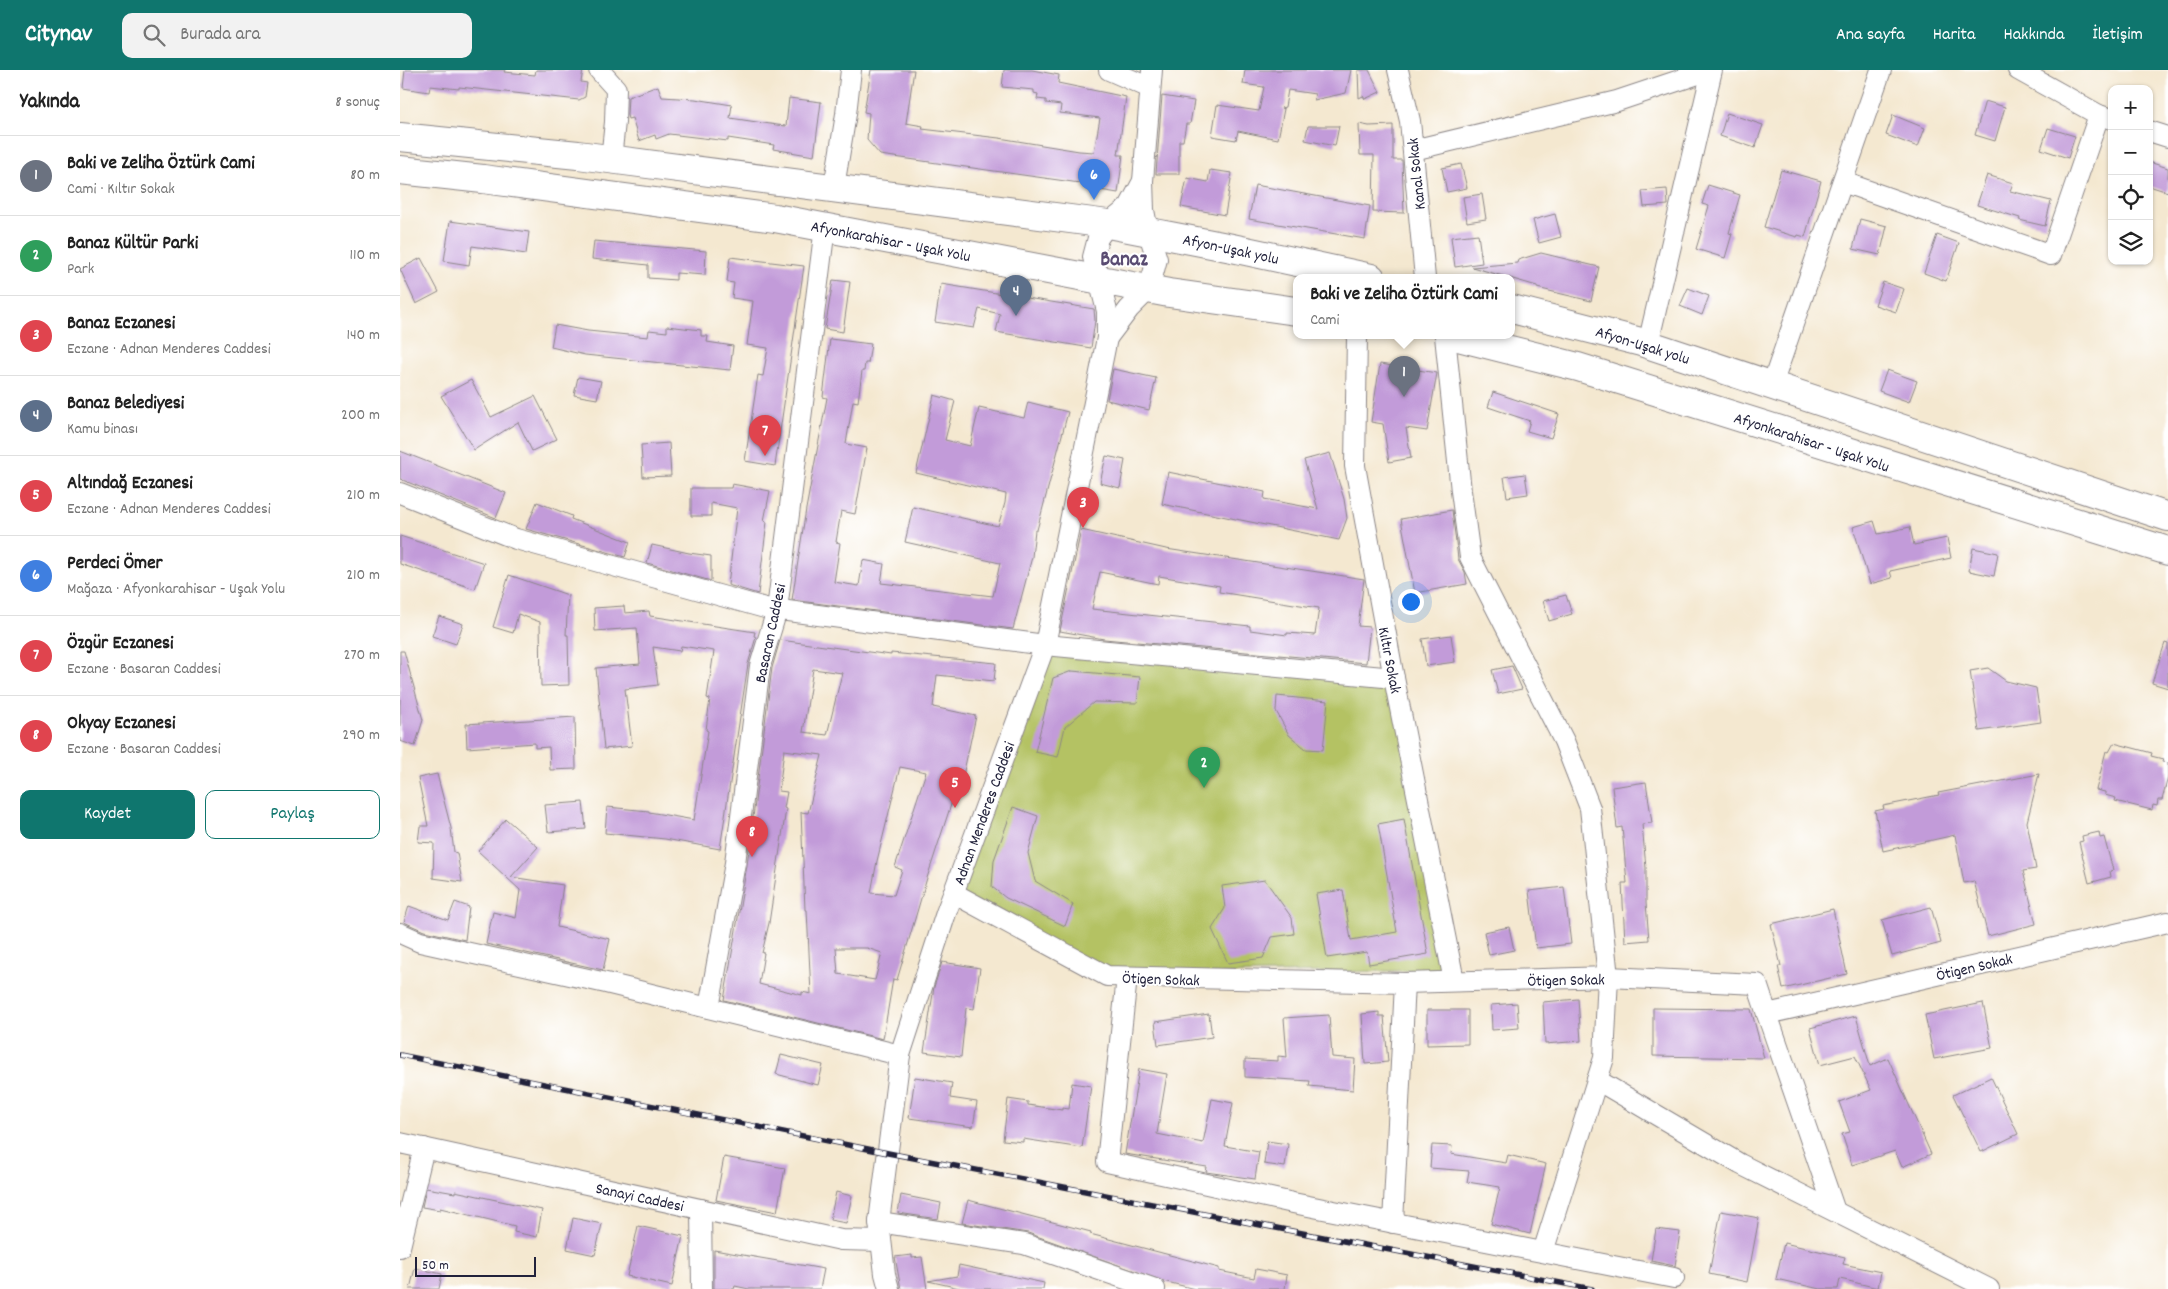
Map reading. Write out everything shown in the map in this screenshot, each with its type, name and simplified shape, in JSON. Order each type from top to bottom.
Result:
[{"type":"highway","points":[[400,136],[834,187],[1108,224],[1148,232]]},
{"type":"highway","name":"Afyonkarahisar - Uşak Yolu","points":[[400,170],[483,179],[775,218],[1148,289],[1293,312]]},
{"type":"highway","name":"Afyon-Uşak yolu","points":[[1148,232],[1352,274]]},
{"type":"highway","name":"Afyon-Uşak yolu","points":[[1515,310],[1648,344],[1772,386]]},
{"type":"highway","name":"Afyonkarahisar - Uşak Yolu","points":[[1466,339],[1578,367],[2168,550]]},
{"type":"highway","points":[[1772,386],[2168,517]]},
{"type":"street","points":[[600,70],[616,89],[611,160]]},
{"type":"street","points":[[834,187],[851,70]]},
{"type":"street","points":[[1107,338],[1128,309],[1148,289],[1158,258],[1148,232],[1144,210],[1143,181],[1151,79],[1109,70]]},
{"type":"street","name":"Kanal Sokak","points":[[1398,70],[1410,121],[1425,274]]},
{"type":"street","points":[[1413,150],[1617,101],[1679,75],[1711,70],[1648,344]]},
{"type":"street","points":[[1772,386],[1881,70]]},
{"type":"street","points":[[1843,182],[2051,255],[2106,117],[2018,70]]},
{"type":"street","points":[[2153,132],[2168,137]]},
{"type":"street","points":[[1107,338],[1107,312],[1093,257],[1098,238],[1108,224],[1129,207],[1143,181]]},
{"type":"street","name":"Basaran Caddesi","points":[[708,1008],[735,863],[760,666],[777,610],[825,228]]},
{"type":"street","name":"Adnan Menderes Caddesi","points":[[889,1289],[880,1232],[900,1055],[953,893],[1045,645],[1107,338]]},
{"type":"street","name":"Kıltır Sokak","points":[[1357,339],[1355,466],[1394,678],[1454,981]]},
{"type":"street","points":[[1445,339],[1461,491],[1470,557],[1564,741],[1590,808],[1608,977],[1604,1058],[1543,1252]]},
{"type":"street","points":[[400,493],[516,539],[777,610],[1045,645],[1394,678]]},
{"type":"street","name":"Ötigen Sokak","points":[[953,893],[1107,976],[1405,983],[1608,977],[1758,984],[1767,1014],[2168,922]]},
{"type":"street","points":[[400,933],[420,942],[606,983],[900,1055]]},
{"type":"street","points":[[1127,977],[1108,1162],[1393,1223],[1674,1278]]},
{"type":"street","points":[[1393,1223],[1405,983]]},
{"type":"street","points":[[1767,1014],[1835,1211]]},
{"type":"street","points":[[1597,1080],[1740,1164],[1989,1289]]},
{"type":"street","name":"Sanayi Caddesi","points":[[400,1143],[841,1240],[880,1232],[1024,1244],[1155,1289]]},
{"type":"street","points":[[400,1247],[424,1148]]},
{"type":"street","points":[[701,1209],[702,1289]]},
{"type":"green space","points":[[1045,645],[1395,682],[1452,970],[1107,976],[953,893]]},
{"type":"building","points":[[405,70],[505,70],[504,72],[535,75],[536,70],[583,70],[581,82],[587,83],[585,97],[579,100],[459,87],[459,89],[430,86],[429,92],[403,88]]},
{"type":"building","points":[[871,70],[914,70],[906,123],[923,126],[922,129],[999,138],[1079,151],[1094,152],[1100,118],[1060,113],[1061,105],[1046,103],[1046,100],[1037,99],[1038,94],[1034,93],[1034,90],[1002,87],[1004,70],[1032,70],[1059,75],[1058,83],[1126,97],[1118,155],[1123,155],[1118,193],[1094,189],[1094,185],[880,155],[867,140],[869,113],[864,112]]},
{"type":"building","points":[[1245,70],[1351,70],[1346,93],[1314,100],[1315,94],[1288,90],[1285,107],[1281,108],[1284,109],[1278,139],[1238,131],[1236,140],[1212,136],[1217,105],[1259,111],[1264,87],[1243,84]]},
{"type":"building","points":[[1358,70],[1369,70],[1380,92],[1365,99],[1363,96],[1359,98]]},
{"type":"building","points":[[658,86],[662,97],[695,99],[732,105],[730,118],[786,126],[789,98],[821,102],[814,156],[773,149],[774,145],[728,138],[728,141],[669,134],[656,139],[655,135],[639,141],[632,118],[628,119],[627,115],[628,97]]},
{"type":"building","points":[[1162,96],[1194,101],[1190,124],[1186,124],[1183,141],[1179,141],[1179,174],[1156,174]]},
{"type":"building","points":[[1985,101],[2005,107],[1995,141],[1975,135]]},
{"type":"building","points":[[1727,113],[1763,125],[1755,148],[1720,136]]},
{"type":"building","points":[[1893,115],[1925,128],[1918,147],[1886,135]]},
{"type":"building","points":[[1359,124],[1369,126],[1393,125],[1393,160],[1402,160],[1404,213],[1373,212],[1374,155],[1360,155]]},
{"type":"building","points":[[1308,126],[1339,126],[1335,146],[1305,140]]},
{"type":"building","points":[[2048,128],[2075,136],[2068,158],[2041,149]]},
{"type":"building","points":[[2153,163],[2168,168],[2168,192],[2153,187]]},
{"type":"building","points":[[1461,164],[1467,188],[1447,192],[1442,168]]},
{"type":"building","points":[[1210,170],[1232,173],[1225,215],[1181,207],[1187,178],[1208,182]]},
{"type":"building","points":[[1781,170],[1821,181],[1805,237],[1798,235],[1797,237],[1764,227]]},
{"type":"building","points":[[1987,175],[2013,183],[2010,191],[2051,201],[2045,226],[2019,220],[2020,218],[1977,205]]},
{"type":"building","points":[[1255,185],[1370,206],[1365,239],[1249,219]]},
{"type":"building","points":[[1708,185],[1740,195],[1729,233],[1732,234],[1725,258],[1696,249],[1709,206],[1702,204]]},
{"type":"building","points":[[1667,189],[1668,205],[1644,207],[1642,191]]},
{"type":"building","points":[[1482,194],[1486,219],[1467,222],[1463,197]]},
{"type":"building","points":[[1555,214],[1561,237],[1539,243],[1533,220]]},
{"type":"building","points":[[1860,219],[1887,226],[1880,255],[1853,249]]},
{"type":"building","points":[[450,221],[529,232],[526,254],[472,246],[469,265],[444,261]]},
{"type":"building","points":[[1478,234],[1482,263],[1455,267],[1451,237]]},
{"type":"building","points":[[1937,235],[1959,243],[1946,281],[1924,273]]},
{"type":"building","points":[[594,241],[706,251],[705,275],[676,273],[676,280],[648,278],[648,265],[592,259]]},
{"type":"building","points":[[1541,253],[1599,267],[1591,301],[1537,288],[1537,286],[1515,280],[1515,274],[1496,274],[1472,267],[1517,263],[1518,260]]},
{"type":"building","points":[[730,257],[804,266],[775,466],[745,461],[758,375],[763,376],[768,348],[747,345],[753,301],[732,298],[734,283],[727,282]]},
{"type":"building","points":[[421,258],[439,292],[416,304],[400,269]]},
{"type":"building","points":[[833,280],[850,282],[843,332],[825,329]]},
{"type":"building","points":[[1883,282],[1904,289],[1896,312],[1875,305]]},
{"type":"building","points":[[941,284],[1094,309],[1095,321],[1091,348],[996,332],[1000,314],[979,309],[974,328],[935,322]]},
{"type":"building","points":[[1688,288],[1709,296],[1702,315],[1680,306]]},
{"type":"building","points":[[555,325],[588,331],[648,337],[649,330],[667,332],[667,326],[701,330],[701,336],[708,336],[707,342],[733,346],[730,370],[585,355],[551,347]]},
{"type":"building","points":[[830,339],[871,344],[868,363],[865,363],[864,371],[862,371],[858,402],[853,401],[846,444],[867,448],[855,514],[841,511],[836,542],[840,543],[834,582],[859,586],[863,560],[884,564],[881,583],[993,596],[1000,563],[905,542],[913,507],[998,526],[1005,503],[1006,494],[916,473],[934,395],[955,401],[945,440],[970,446],[979,408],[1024,418],[1028,402],[1068,412],[1037,530],[1035,530],[1032,557],[1013,629],[792,600],[806,509],[827,398],[823,397]]},
{"type":"building","points":[[1380,364],[1437,373],[1427,431],[1406,428],[1411,458],[1389,462],[1383,424],[1371,422]]},
{"type":"building","points":[[1113,369],[1156,378],[1149,410],[1107,400]]},
{"type":"building","points":[[1887,370],[1917,381],[1909,402],[1879,391]]},
{"type":"building","points":[[578,377],[601,381],[597,399],[574,395]]},
{"type":"building","points":[[471,380],[491,417],[535,396],[557,439],[532,451],[518,422],[474,450],[441,396]]},
{"type":"building","points":[[1493,392],[1559,414],[1551,438],[1527,431],[1530,421],[1488,407]]},
{"type":"building","points":[[669,443],[671,476],[643,477],[641,445]]},
{"type":"building","points":[[400,451],[506,493],[496,518],[400,479]]},
{"type":"building","points":[[1330,453],[1344,499],[1347,518],[1339,540],[1162,504],[1168,472],[1265,492],[1264,499],[1318,509],[1304,460]]},
{"type":"building","points":[[1106,456],[1125,460],[1120,488],[1100,483]]},
{"type":"building","points":[[1525,474],[1528,494],[1507,497],[1504,477]]},
{"type":"building","points":[[732,484],[770,491],[764,521],[767,522],[758,594],[728,585],[737,508],[711,503],[711,516],[691,516],[691,488],[731,488]]},
{"type":"building","points":[[537,502],[572,516],[571,519],[630,542],[625,557],[526,529]]},
{"type":"building","points":[[1452,510],[1458,559],[1465,572],[1467,584],[1415,593],[1401,519]]},
{"type":"building","points":[[1874,521],[1878,534],[1910,527],[1914,545],[1947,538],[1951,558],[1890,571],[1892,578],[1870,584],[1853,527]]},
{"type":"building","points":[[1081,530],[1166,549],[1364,579],[1358,626],[1370,627],[1366,663],[1104,639],[1060,631]],"holes":[[[1100,572],[1158,584],[1159,576],[1220,586],[1219,592],[1319,608],[1315,635],[1287,633],[1287,635],[1250,630],[1250,626],[1092,609]]]},
{"type":"building","points":[[400,536],[484,563],[475,589],[400,564]]},
{"type":"building","points":[[652,545],[711,556],[711,581],[647,563]]},
{"type":"building","points":[[1973,548],[1998,553],[1994,576],[1969,571]]},
{"type":"building","points":[[509,575],[568,595],[566,635],[568,635],[569,685],[541,686],[540,622],[518,614],[513,633],[493,627]]},
{"type":"building","points":[[1566,595],[1572,614],[1549,621],[1543,601]]},
{"type":"building","points":[[624,606],[625,613],[649,611],[650,616],[755,632],[754,636],[756,637],[748,664],[720,849],[665,839],[605,833],[607,807],[649,811],[694,820],[708,731],[706,730],[710,699],[707,698],[714,651],[681,646],[680,651],[653,647],[658,685],[625,689],[632,746],[604,749],[596,668],[640,664],[637,628],[595,631],[594,608]]},
{"type":"building","points":[[439,616],[463,624],[456,644],[432,636]]},
{"type":"building","points":[[1451,635],[1455,662],[1426,666],[1422,639]]},
{"type":"building","points":[[780,640],[891,655],[891,653],[996,663],[994,681],[937,675],[933,707],[976,716],[962,780],[959,780],[927,878],[897,980],[893,979],[883,1039],[724,1000],[747,865],[772,668]],"holes":[[[813,669],[842,673],[827,735],[803,732]],[[784,750],[822,755],[808,813],[801,812],[811,994],[802,992],[802,995],[759,984],[764,953],[762,953],[769,923],[786,809],[784,808],[787,792],[779,791]],[[900,767],[926,772],[895,867],[902,870],[894,895],[871,893]],[[836,948],[867,948],[882,953],[875,980],[838,974]]]},
{"type":"building","points":[[2165,643],[2168,644],[2168,688],[2152,683]]},
{"type":"building","points":[[400,651],[404,651],[423,720],[415,746],[400,741]]},
{"type":"building","points":[[1512,666],[1522,689],[1498,694],[1492,670]]},
{"type":"building","points":[[1988,668],[2006,681],[2036,688],[2041,722],[1979,731],[1970,671]]},
{"type":"building","points":[[1072,671],[1140,677],[1137,703],[1094,702],[1065,727],[1058,757],[1035,752],[1053,678]]},
{"type":"building","points":[[1277,696],[1328,701],[1323,750],[1306,749],[1289,735],[1276,711]]},
{"type":"building","points":[[575,717],[576,769],[550,770],[549,747],[535,748],[535,743],[467,748],[466,724]]},
{"type":"building","points":[[2114,743],[2152,753],[2151,756],[2163,759],[2162,762],[2168,763],[2168,777],[2162,800],[2158,800],[2157,806],[2153,805],[2152,810],[2115,801],[2116,798],[2096,790],[2106,751],[2109,752]]},
{"type":"building","points":[[437,774],[451,828],[454,852],[457,853],[462,882],[433,878],[434,843],[418,842],[420,826],[428,826],[418,778]]},
{"type":"building","points":[[2039,774],[2027,822],[2036,869],[2023,871],[2036,924],[1988,936],[1974,881],[1964,883],[1955,835],[1883,851],[1875,811],[1884,809],[1883,806],[1939,795],[1938,793]]},
{"type":"building","points":[[1646,782],[1652,823],[1642,824],[1649,940],[1625,942],[1622,883],[1627,883],[1622,827],[1617,828],[1612,787]]},
{"type":"building","points":[[583,802],[586,829],[548,832],[545,805]]},
{"type":"building","points":[[1013,807],[1038,816],[1028,853],[1035,881],[1073,904],[1065,926],[1006,898],[992,887],[994,860]]},
{"type":"building","points":[[506,819],[538,847],[511,877],[563,885],[557,927],[610,939],[603,970],[486,944],[493,912],[516,918],[520,890],[478,851]]},
{"type":"building","points":[[1404,819],[1428,954],[1369,964],[1367,952],[1327,958],[1316,894],[1343,890],[1351,940],[1397,932],[1378,824]]},
{"type":"building","points":[[2099,832],[2100,838],[2104,837],[2113,870],[2110,871],[2111,877],[2089,883],[2079,842],[2083,841],[2082,836]]},
{"type":"building","points":[[1265,880],[1292,918],[1294,934],[1272,937],[1263,958],[1228,963],[1212,929],[1225,908],[1222,886]]},
{"type":"building","points":[[1564,887],[1571,944],[1536,948],[1529,891]]},
{"type":"building","points":[[455,902],[469,907],[465,940],[424,931],[404,922],[409,906],[448,920]]},
{"type":"building","points":[[1931,907],[1941,943],[1892,956],[1882,920]]},
{"type":"building","points":[[1833,909],[1847,974],[1783,989],[1778,966],[1781,966],[1771,924]]},
{"type":"building","points":[[1509,927],[1514,950],[1489,955],[1484,932]]},
{"type":"building","points":[[942,962],[980,968],[974,1009],[966,1008],[961,1057],[924,1052],[934,987]]},
{"type":"building","points":[[1578,999],[1581,1041],[1545,1044],[1543,1002]]},
{"type":"building","points":[[1517,1003],[1519,1028],[1492,1030],[1491,1005]]},
{"type":"building","points":[[1983,1003],[1992,1048],[1934,1059],[1925,1015]]},
{"type":"building","points":[[1653,1008],[1751,1009],[1764,1058],[1653,1056]]},
{"type":"building","points":[[1427,1010],[1468,1010],[1468,1044],[1427,1045]]},
{"type":"building","points":[[1379,1012],[1379,1016],[1384,1016],[1388,1062],[1365,1064],[1362,1014]]},
{"type":"building","points":[[1209,1014],[1212,1037],[1158,1045],[1155,1022]]},
{"type":"building","points":[[1329,1015],[1332,1057],[1355,1059],[1353,1090],[1309,1086],[1310,1081],[1245,1077],[1245,1059],[1278,1061],[1278,1056],[1287,1057],[1284,1018]]},
{"type":"building","points":[[1856,1016],[1870,1066],[1888,1058],[1931,1154],[1902,1167],[1895,1151],[1852,1165],[1842,1134],[1850,1132],[1839,1102],[1871,1090],[1855,1056],[1820,1065],[1810,1028]]},
{"type":"building","points":[[781,1055],[823,1065],[818,1085],[776,1074]]},
{"type":"building","points":[[1139,1069],[1167,1074],[1157,1134],[1203,1143],[1212,1099],[1233,1103],[1225,1146],[1259,1152],[1255,1179],[1206,1172],[1207,1167],[1125,1154]]},
{"type":"building","points":[[915,1077],[952,1083],[950,1098],[977,1102],[973,1127],[909,1118]]},
{"type":"building","points":[[1991,1077],[2018,1134],[1981,1152],[1953,1095]]},
{"type":"building","points":[[1072,1083],[1091,1086],[1082,1148],[1023,1139],[1023,1142],[1003,1140],[1008,1099],[1028,1102],[1028,1105],[1062,1110],[1062,1108],[1069,1109]]},
{"type":"building","points":[[1267,1141],[1288,1144],[1285,1167],[1264,1164]]},
{"type":"building","points":[[1432,1145],[1452,1146],[1451,1154],[1506,1163],[1508,1155],[1546,1164],[1530,1234],[1491,1224],[1500,1187],[1467,1182],[1469,1171],[1430,1168]]},
{"type":"building","points":[[724,1157],[785,1168],[777,1212],[716,1200]]},
{"type":"building","points":[[426,1188],[455,1193],[455,1191],[542,1210],[537,1237],[514,1232],[515,1226],[440,1208],[440,1210],[422,1207]]},
{"type":"building","points":[[836,1192],[852,1196],[846,1223],[830,1220]]},
{"type":"building","points":[[901,1195],[941,1203],[938,1219],[898,1213]]},
{"type":"building","points":[[968,1200],[1219,1268],[1219,1271],[1254,1278],[1256,1269],[1287,1275],[1285,1289],[1195,1289],[1163,1281],[1028,1233],[962,1223]]},
{"type":"building","points":[[1721,1211],[1759,1218],[1747,1282],[1709,1274]]},
{"type":"building","points":[[573,1218],[602,1224],[595,1255],[567,1249]]},
{"type":"building","points":[[638,1226],[683,1236],[672,1286],[627,1276]]},
{"type":"building","points":[[1656,1229],[1680,1232],[1675,1266],[1651,1261]]},
{"type":"building","points":[[1784,1243],[1845,1257],[1843,1264],[1881,1272],[1878,1288],[1840,1279],[1838,1289],[1820,1289],[1776,1279]]},
{"type":"building","points":[[714,1250],[824,1269],[820,1289],[749,1289],[735,1286],[734,1289],[714,1289]]},
{"type":"building","points":[[912,1255],[912,1258],[922,1257],[927,1289],[901,1289],[895,1257]]},
{"type":"building","points":[[959,1265],[1044,1283],[1043,1289],[964,1289],[928,1281],[957,1276]]},
{"type":"building","points":[[415,1268],[442,1274],[439,1289],[410,1289]]},
{"type":"railway","points":[[400,1055],[888,1153],[1592,1289]]},
{"type":"place","name":"Perdeci Ömer","points":[[1094,200]]},
{"type":"place","name":"Banaz Belediyesi","points":[[1016,316]]},
{"type":"place","name":"Baki ve Zeliha Öztürk Cami","points":[[1404,397]]},
{"type":"place","name":"Özgür Eczanesi","points":[[765,456]]},
{"type":"place","name":"Banaz Eczanesi","points":[[1083,528]]},
{"type":"place","name":"Banaz Kültür Parki","points":[[1204,788]]},
{"type":"place","name":"Altındağ Eczanesi","points":[[955,808]]},
{"type":"place","name":"Okyay Eczanesi","points":[[752,857]]},
{"type":"district","name":"Banaz","points":[[1124,258]]}]
